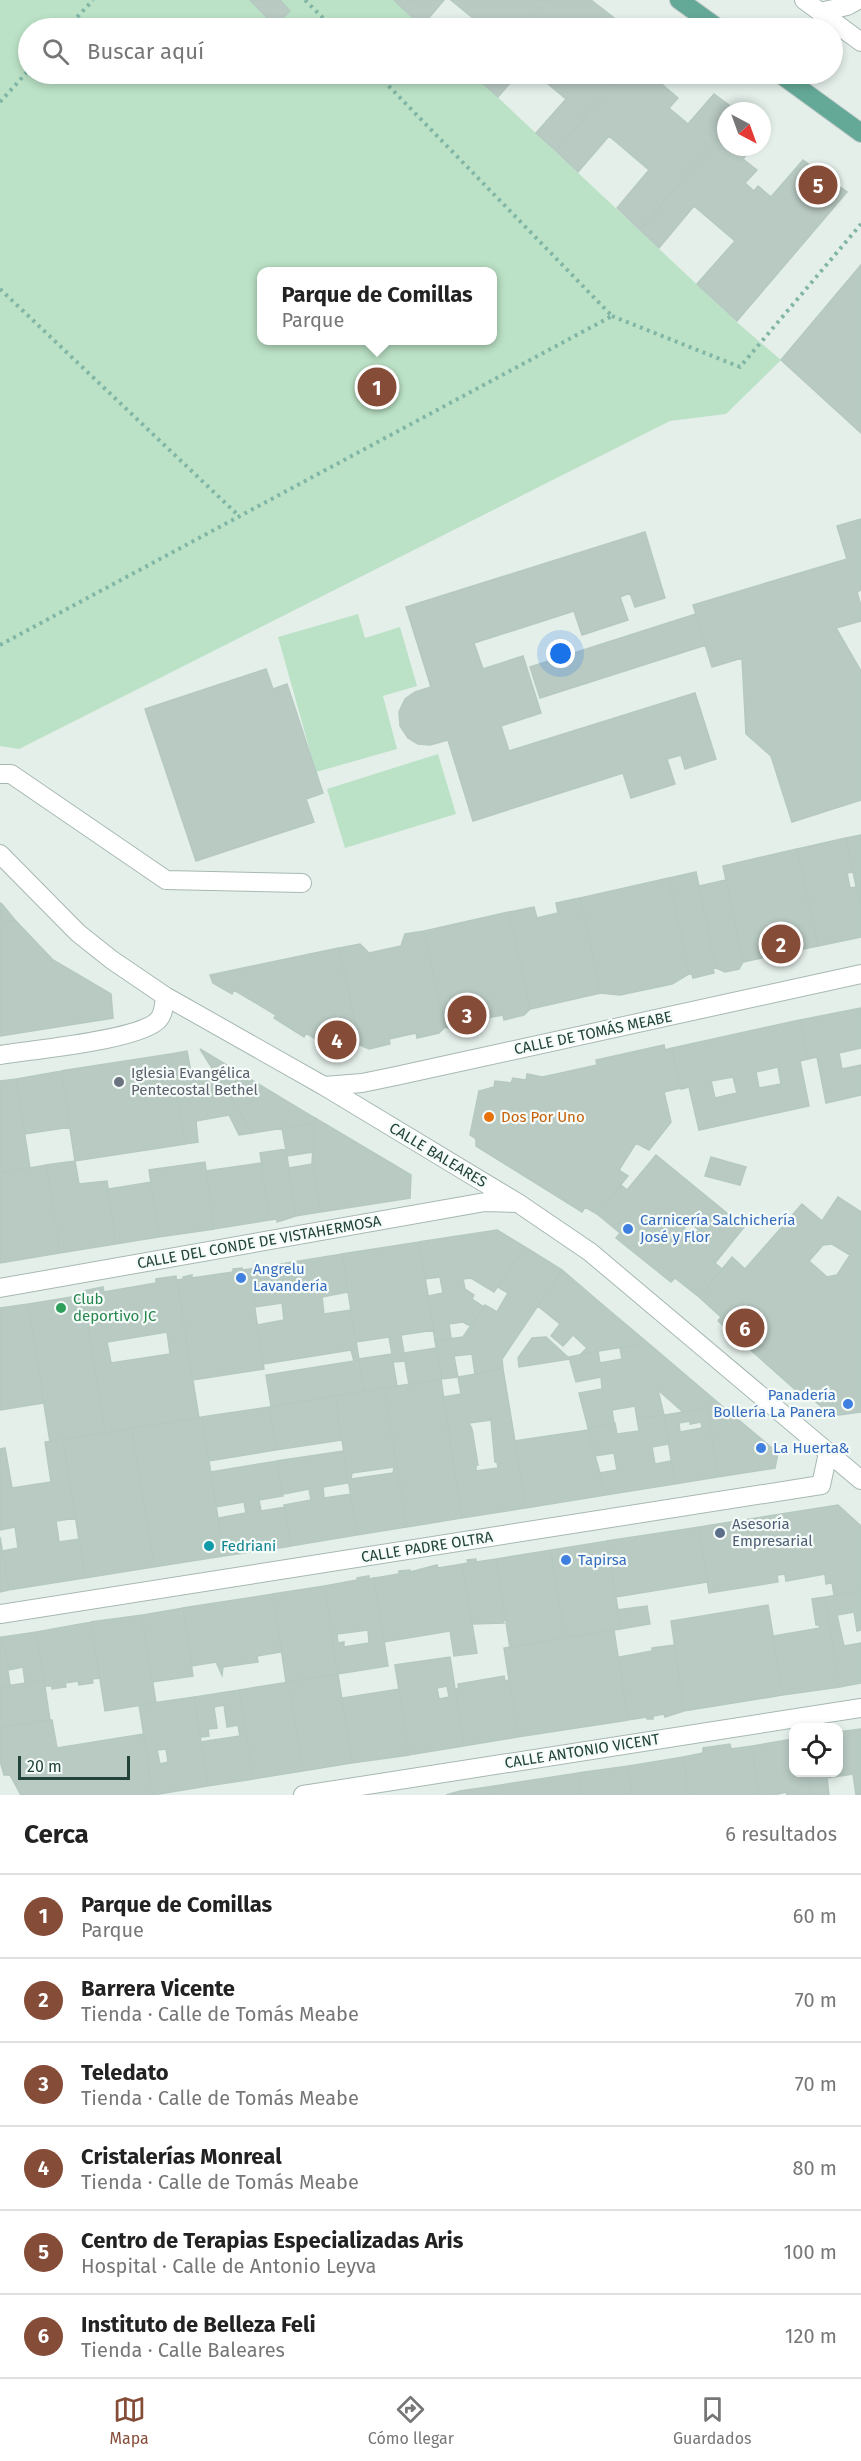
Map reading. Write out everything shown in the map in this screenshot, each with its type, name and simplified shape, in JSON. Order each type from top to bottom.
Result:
[{"type":"main road","points":[[679,0],[704,18]]},
{"type":"main road","points":[[794,84],[861,133]]},
{"type":"street","points":[[804,0],[828,18]]},
{"type":"street","points":[[820,12],[847,6],[858,0]]},
{"type":"street","points":[[843,29],[861,42]]},
{"type":"street","points":[[0,774],[11,774],[166,879],[302,883]]},
{"type":"street","name":"CALLE BALEARES","points":[[0,854],[78,933],[112,960],[165,996],[324,1086],[518,1203],[590,1251],[861,1480]]},
{"type":"street","name":"CALLE DE TOMÁS MEABE","points":[[324,1086],[385,1079],[861,974]]},
{"type":"street","points":[[0,1055],[104,1039],[147,1029],[159,1019],[164,1007],[165,996]]},
{"type":"street","name":"CALLE DEL CONDE DE VISTAHERMOSA","points":[[0,1288],[485,1202],[518,1203]]},
{"type":"street","name":"CALLE PADRE OLTRA","points":[[0,1614],[821,1485],[828,1452]]},
{"type":"street","name":"CALLE ANTONIO VICENT","points":[[303,1795],[861,1708]]},
{"type":"path","points":[[76,18],[93,0]]},
{"type":"path","points":[[305,0],[323,18]]},
{"type":"path","points":[[0,102],[18,82]]},
{"type":"path","points":[[386,84],[612,316],[740,367],[861,224]]},
{"type":"path","points":[[0,289],[238,515]]},
{"type":"path","points":[[0,645],[238,515],[612,316]]},
{"type":"green space","points":[[0,0],[393,0],[413,18],[18,18],[18,84],[484,84],[739,324],[781,360],[726,414],[670,421],[19,749],[0,746]]},
{"type":"green space","points":[[358,614],[365,638],[400,627],[417,686],[383,696],[397,749],[316,772],[278,637]]},
{"type":"green space","points":[[438,754],[456,814],[345,848],[327,789]]},
{"type":"building","points":[[250,0],[280,0],[290,11],[283,18],[267,18]]},
{"type":"building","points":[[394,0],[409,0],[402,8]]},
{"type":"building","points":[[409,0],[444,0],[429,18],[413,18],[402,8]]},
{"type":"building","points":[[451,0],[548,0],[533,18],[473,18]]},
{"type":"building","points":[[548,0],[591,0],[614,18],[533,18]]},
{"type":"building","points":[[483,84],[509,84],[498,97]]},
{"type":"building","points":[[548,84],[613,84],[556,151],[536,133],[566,99]]},
{"type":"building","points":[[613,84],[662,84],[678,98],[669,108],[688,124],[714,94],[725,102],[717,102],[717,140],[640,230],[617,208],[649,170],[609,136],[578,172],[556,151]]},
{"type":"building","points":[[717,140],[717,156],[746,156],[743,159],[757,170],[745,183],[754,191],[758,186],[771,197],[803,160],[847,192],[737,321],[697,284],[735,241],[694,206],[659,248],[640,230]]},
{"type":"building","points":[[861,265],[861,433],[781,360]]},
{"type":"building","points":[[861,519],[861,590],[857,592],[861,606],[861,621],[836,628],[861,671],[861,800],[792,822],[771,756],[746,734],[742,658],[712,667],[693,605],[847,559],[837,526]]},
{"type":"building","points":[[645,532],[665,598],[635,607],[630,593],[620,597],[628,620],[582,635],[574,611],[474,643],[483,669],[523,656],[541,713],[501,726],[509,751],[695,693],[716,759],[685,769],[681,755],[667,759],[675,784],[631,798],[623,773],[473,821],[448,740],[430,745],[418,744],[408,738],[400,726],[399,712],[405,699],[415,692],[431,687],[406,607]]},
{"type":"building","points":[[696,614],[706,645],[540,698],[530,667]]},
{"type":"building","points":[[266,669],[273,689],[287,684],[323,793],[306,799],[314,822],[196,861],[145,709]]},
{"type":"building","points":[[861,835],[861,910],[846,838]]},
{"type":"building","points":[[846,838],[853,872],[847,873],[850,888],[856,887],[861,910],[861,937],[818,946],[797,849]]},
{"type":"building","points":[[797,849],[818,946],[743,962],[723,866]]},
{"type":"building","points":[[696,872],[716,968],[713,969],[714,973],[693,978],[692,974],[689,974],[669,878]]},
{"type":"building","points":[[669,878],[689,974],[672,984],[620,995],[601,993],[580,898]]},
{"type":"building","points":[[726,880],[743,962],[739,969],[725,972],[716,968],[699,886]]},
{"type":"building","points":[[580,898],[601,993],[530,1009],[509,912],[534,907],[537,918],[558,913],[556,903]]},
{"type":"building","points":[[0,903],[2,904],[15,920],[0,923]]},
{"type":"building","points":[[509,912],[530,1009],[524,1015],[504,1020],[503,1015],[476,1020],[478,1025],[453,1030],[445,1027],[424,931]]},
{"type":"building","points":[[15,920],[53,960],[111,994],[113,1018],[0,1036],[0,923]]},
{"type":"building","points":[[424,931],[445,1027],[439,1033],[417,1038],[416,1033],[389,1039],[390,1044],[369,1049],[360,1045],[339,948],[360,944],[369,953],[401,946],[405,934]]},
{"type":"building","points":[[339,948],[360,1045],[335,1051],[306,1033],[304,1037],[274,1018],[276,1015],[234,990],[232,994],[213,983],[210,975]]},
{"type":"building","points":[[861,1008],[861,1048],[839,1053],[842,1069],[861,1065],[861,1095],[826,1103],[817,1057],[808,1059],[800,1020]]},
{"type":"building","points":[[800,1020],[808,1059],[800,1061],[809,1106],[699,1130],[689,1087],[681,1089],[672,1048]],"holes":[[[778,1067],[781,1084],[759,1088],[756,1072]],[[733,1077],[737,1093],[715,1098],[711,1081]]]},
{"type":"building","points":[[664,1045],[665,1050],[672,1048],[681,1088],[664,1092],[671,1122],[649,1150],[636,1143],[619,1170],[628,1176],[597,1214],[585,1207],[582,1212],[476,1146],[476,1139],[470,1135],[479,1091],[494,1087],[495,1081],[511,1083],[513,1078],[526,1080],[527,1074],[542,1077],[552,1075],[597,1065],[596,1060]]},
{"type":"building","points":[[200,1049],[315,1118],[314,1123],[253,1133]]},
{"type":"building","points":[[187,1051],[192,1078],[216,1074],[253,1133],[239,1135],[229,1115],[196,1121],[198,1142],[185,1144],[170,1054]]},
{"type":"building","points":[[170,1054],[185,1144],[75,1161],[61,1071]]},
{"type":"building","points":[[61,1071],[70,1127],[25,1134],[16,1079]]},
{"type":"building","points":[[16,1079],[30,1168],[0,1173],[0,1081]]},
{"type":"building","points":[[315,1118],[411,1175],[410,1198],[321,1212],[312,1163]]},
{"type":"building","points":[[314,1123],[313,1152],[287,1156],[282,1128]]},
{"type":"building","points":[[286,1149],[296,1216],[277,1222],[277,1219],[270,1220],[260,1153]]},
{"type":"building","points":[[656,1155],[744,1227],[715,1263],[722,1269],[699,1297],[675,1278],[671,1282],[616,1238],[620,1233],[597,1214],[621,1185],[627,1190]],"holes":[[[689,1222],[699,1230],[693,1236],[684,1229]]]},
{"type":"building","points":[[711,1157],[746,1167],[740,1185],[705,1176]]},
{"type":"building","points":[[75,1161],[79,1184],[107,1181],[116,1244],[60,1253],[46,1165]]},
{"type":"building","points":[[205,1162],[214,1229],[159,1237],[149,1170]]},
{"type":"building","points":[[261,1163],[270,1220],[214,1229],[206,1171]]},
{"type":"building","points":[[312,1164],[321,1212],[296,1216],[288,1168]]},
{"type":"building","points":[[46,1165],[60,1253],[0,1263],[0,1173]]},
{"type":"building","points":[[151,1182],[159,1237],[116,1244],[108,1189]]},
{"type":"building","points":[[838,1197],[861,1212],[861,1412],[832,1416],[802,1390],[798,1392],[718,1321],[721,1317],[699,1297],[732,1257],[745,1269],[802,1204],[822,1221]],"holes":[[[832,1244],[850,1255],[837,1275],[827,1277],[809,1261],[823,1245]]]},
{"type":"building","points":[[497,1230],[525,1247],[494,1292],[471,1278],[463,1279],[465,1289],[474,1295],[472,1299],[484,1307],[470,1326],[463,1322],[449,1324],[451,1338],[435,1341],[428,1296],[443,1293],[440,1277],[425,1279],[419,1242]]},
{"type":"building","points":[[419,1242],[434,1330],[401,1335],[404,1353],[436,1348],[442,1379],[409,1385],[405,1361],[393,1362],[397,1386],[364,1391],[359,1359],[392,1354],[389,1337],[356,1342],[342,1254]]},
{"type":"building","points":[[525,1247],[562,1270],[502,1359],[503,1369],[475,1374],[472,1354],[454,1356],[458,1377],[442,1379],[435,1341],[463,1337],[485,1305],[497,1312],[508,1293],[498,1287]]},
{"type":"building","points":[[342,1254],[348,1292],[322,1297],[324,1314],[351,1310],[364,1391],[271,1406],[266,1375],[354,1361],[351,1350],[264,1364],[257,1325],[284,1320],[282,1303],[255,1307],[249,1269]]},
{"type":"building","points":[[242,1268],[242,1270],[249,1269],[264,1369],[193,1380],[177,1280],[192,1275],[192,1278],[233,1272],[233,1269]]},
{"type":"building","points":[[562,1270],[648,1343],[581,1354],[587,1348],[573,1335],[563,1346],[551,1336],[560,1324],[538,1306]]},
{"type":"building","points":[[176,1276],[199,1418],[105,1433],[83,1291],[103,1287],[104,1292],[156,1283],[156,1279]],"holes":[[[167,1332],[170,1354],[111,1363],[107,1342]]]},
{"type":"building","points":[[83,1295],[105,1433],[50,1442],[28,1304]]},
{"type":"building","points":[[28,1304],[44,1403],[0,1410],[0,1308]]},
{"type":"building","points":[[546,1337],[570,1359],[519,1367],[518,1358],[532,1338]]},
{"type":"building","points":[[648,1343],[722,1406],[683,1412],[658,1390],[664,1415],[637,1419],[635,1406],[612,1410],[614,1423],[588,1428],[579,1393],[602,1389],[601,1377],[576,1382],[569,1357],[598,1351],[600,1363],[622,1359],[620,1348]]},
{"type":"building","points":[[503,1369],[526,1508],[462,1518],[443,1397],[461,1394],[458,1377]],"holes":[[[491,1420],[495,1462],[498,1468],[476,1471],[476,1465],[478,1465],[469,1423]]]},
{"type":"building","points":[[441,1379],[462,1518],[407,1527],[384,1388]]},
{"type":"building","points":[[384,1388],[407,1527],[357,1535],[335,1396]],"holes":[[[394,1467],[393,1473],[351,1479],[352,1473]]]},
{"type":"building","points":[[335,1396],[341,1440],[276,1450],[269,1407]]},
{"type":"building","points":[[722,1406],[778,1453],[775,1468],[718,1477],[708,1408]]},
{"type":"building","points":[[269,1407],[276,1450],[209,1461],[202,1417]]},
{"type":"building","points":[[708,1408],[718,1477],[675,1484],[664,1415]],"holes":[[[690,1421],[690,1424],[701,1422],[702,1428],[680,1432],[679,1423]]]},
{"type":"building","points":[[664,1415],[669,1444],[652,1447],[655,1464],[671,1461],[675,1484],[606,1495],[599,1473],[617,1470],[614,1453],[595,1456],[588,1428],[615,1423],[617,1434],[639,1431],[637,1419]]},
{"type":"building","points":[[202,1417],[224,1556],[154,1567],[132,1428]]},
{"type":"building","points":[[132,1428],[154,1567],[85,1578],[63,1439]]},
{"type":"building","points":[[588,1430],[606,1495],[526,1508],[515,1441]]},
{"type":"building","points":[[63,1439],[76,1518],[56,1521],[59,1542],[79,1539],[85,1578],[9,1590],[2,1551],[18,1548],[15,1527],[0,1530],[0,1449],[5,1448],[12,1488],[51,1482],[45,1442]]},
{"type":"building","points":[[343,1451],[348,1483],[323,1487],[324,1498],[351,1494],[357,1535],[291,1546],[284,1505],[311,1500],[309,1489],[283,1494],[277,1461]]},
{"type":"building","points":[[277,1461],[283,1496],[259,1500],[261,1511],[285,1507],[291,1546],[224,1556],[218,1518],[246,1513],[244,1502],[216,1507],[210,1472]]},
{"type":"building","points":[[838,1505],[861,1526],[861,1591],[834,1595],[832,1583],[826,1584],[825,1574],[786,1581],[785,1574],[777,1575],[778,1582],[709,1593],[699,1527]]},
{"type":"building","points":[[699,1527],[708,1582],[616,1597],[607,1541]]},
{"type":"building","points":[[0,1537],[9,1590],[0,1592]]},
{"type":"building","points":[[607,1541],[621,1629],[564,1638],[551,1550]]},
{"type":"building","points":[[551,1550],[564,1638],[510,1648],[496,1559]]},
{"type":"building","points":[[476,1559],[476,1562],[496,1559],[504,1623],[472,1624],[462,1564],[468,1563],[467,1560]]},
{"type":"building","points":[[462,1564],[477,1653],[454,1656],[450,1631],[384,1642],[374,1578],[399,1574],[399,1571],[410,1570],[410,1572],[437,1565],[438,1568]]},
{"type":"building","points":[[369,1576],[369,1579],[374,1578],[388,1666],[338,1674],[324,1586],[357,1580],[357,1578]],"holes":[[[368,1630],[369,1643],[344,1647],[344,1642],[338,1643],[337,1634]]]},
{"type":"building","points":[[324,1586],[338,1674],[286,1682],[273,1594]]},
{"type":"building","points":[[861,1591],[861,1630],[857,1631],[854,1612],[837,1615],[844,1646],[861,1643],[861,1683],[839,1687],[825,1597]]},
{"type":"building","points":[[273,1594],[281,1652],[257,1656],[258,1662],[223,1667],[222,1675],[216,1662],[192,1666],[183,1608]]},
{"type":"building","points":[[825,1597],[839,1687],[783,1695],[773,1636],[820,1628],[816,1625],[812,1599]]},
{"type":"building","points":[[768,1605],[783,1695],[684,1711],[671,1621]]},
{"type":"building","points":[[647,1606],[650,1624],[621,1629],[617,1610]]},
{"type":"building","points":[[183,1608],[193,1676],[152,1682],[142,1615]]},
{"type":"building","points":[[142,1615],[156,1703],[105,1711],[91,1622]]},
{"type":"building","points":[[91,1622],[100,1678],[92,1679],[93,1683],[79,1685],[78,1681],[65,1683],[66,1687],[52,1689],[52,1686],[45,1686],[36,1632]]},
{"type":"building","points":[[614,1630],[628,1720],[518,1737],[504,1648]]},
{"type":"building","points":[[36,1632],[44,1680],[25,1683],[23,1667],[8,1670],[3,1637]]},
{"type":"building","points":[[0,1637],[3,1637],[10,1685],[0,1687]]},
{"type":"building","points":[[674,1645],[684,1711],[665,1717],[664,1714],[653,1716],[653,1719],[647,1719],[647,1717],[628,1720],[619,1657]]},
{"type":"building","points":[[450,1657],[464,1746],[409,1755],[395,1665]],"holes":[[[447,1686],[449,1697],[439,1699],[437,1688]]]},
{"type":"building","points":[[338,1674],[352,1763],[303,1771],[289,1682]]},
{"type":"building","points":[[504,1676],[505,1681],[509,1680],[518,1737],[464,1746],[455,1689],[459,1688],[458,1684]]},
{"type":"building","points":[[44,1680],[50,1720],[0,1727],[0,1687]]},
{"type":"building","points":[[289,1682],[303,1771],[253,1779],[239,1690]]},
{"type":"building","points":[[399,1689],[409,1755],[352,1763],[342,1698]]},
{"type":"building","points":[[239,1690],[253,1779],[208,1786],[201,1742],[240,1736],[238,1725],[227,1727],[224,1705],[214,1707],[217,1728],[208,1729],[209,1736],[201,1737],[194,1697]]},
{"type":"building","points":[[194,1697],[208,1786],[153,1795],[139,1705]],"holes":[[[166,1749],[168,1762],[160,1764],[157,1750]]]},
{"type":"building","points":[[52,1720],[57,1748],[143,1734],[153,1795],[21,1795],[10,1775],[4,1775],[0,1761],[0,1727]]},
{"type":"building","points":[[861,1729],[861,1795],[856,1795],[853,1774],[843,1776],[843,1731]]},
{"type":"building","points":[[789,1740],[789,1777],[809,1777],[811,1795],[787,1795],[786,1792],[759,1795],[752,1746]]},
{"type":"building","points":[[730,1744],[731,1749],[752,1746],[759,1795],[689,1795],[683,1757],[703,1753],[703,1748]]},
{"type":"building","points":[[683,1757],[689,1795],[632,1795],[628,1766]]},
{"type":"building","points":[[628,1766],[632,1795],[581,1795],[578,1773]]},
{"type":"building","points":[[578,1773],[581,1795],[496,1795],[494,1786]]},
{"type":"building","points":[[809,1777],[834,1777],[827,1778],[829,1795],[811,1795]]},
{"type":"building","points":[[494,1786],[496,1795],[446,1795],[460,1791]]},
{"type":"place","name":"Centro de Terapias Especializadas Aris","points":[[818,185]]},
{"type":"place","name":"Parque de Comillas","points":[[377,387]]},
{"type":"place","name":"Barrera Vicente","points":[[781,944]]},
{"type":"place","name":"Teledato","points":[[467,1015]]},
{"type":"place","name":"Cristalerías Monreal","points":[[337,1040]]},
{"type":"place","name":"Iglesia Evangélica Pentecostal Bethel","points":[[119,1082]]},
{"type":"place","name":"Dos Por Uno","points":[[489,1117]]},
{"type":"place","name":"Carnicería Salchichería José y Flor","points":[[628,1229]]},
{"type":"place","name":"Angrelu Lavandería","points":[[241,1278]]},
{"type":"place","name":"Club deportivo JC","points":[[61,1308]]},
{"type":"place","name":"Instituto de Belleza Feli","points":[[745,1328]]},
{"type":"place","name":"Panadería Bollería La Panera","points":[[848,1404]]},
{"type":"place","name":"La Huerta&","points":[[761,1448]]},
{"type":"place","name":"Asesoría Empresarial","points":[[720,1533]]},
{"type":"place","name":"Fedriani","points":[[209,1546]]},
{"type":"place","name":"Tapirsa","points":[[566,1560]]}]
